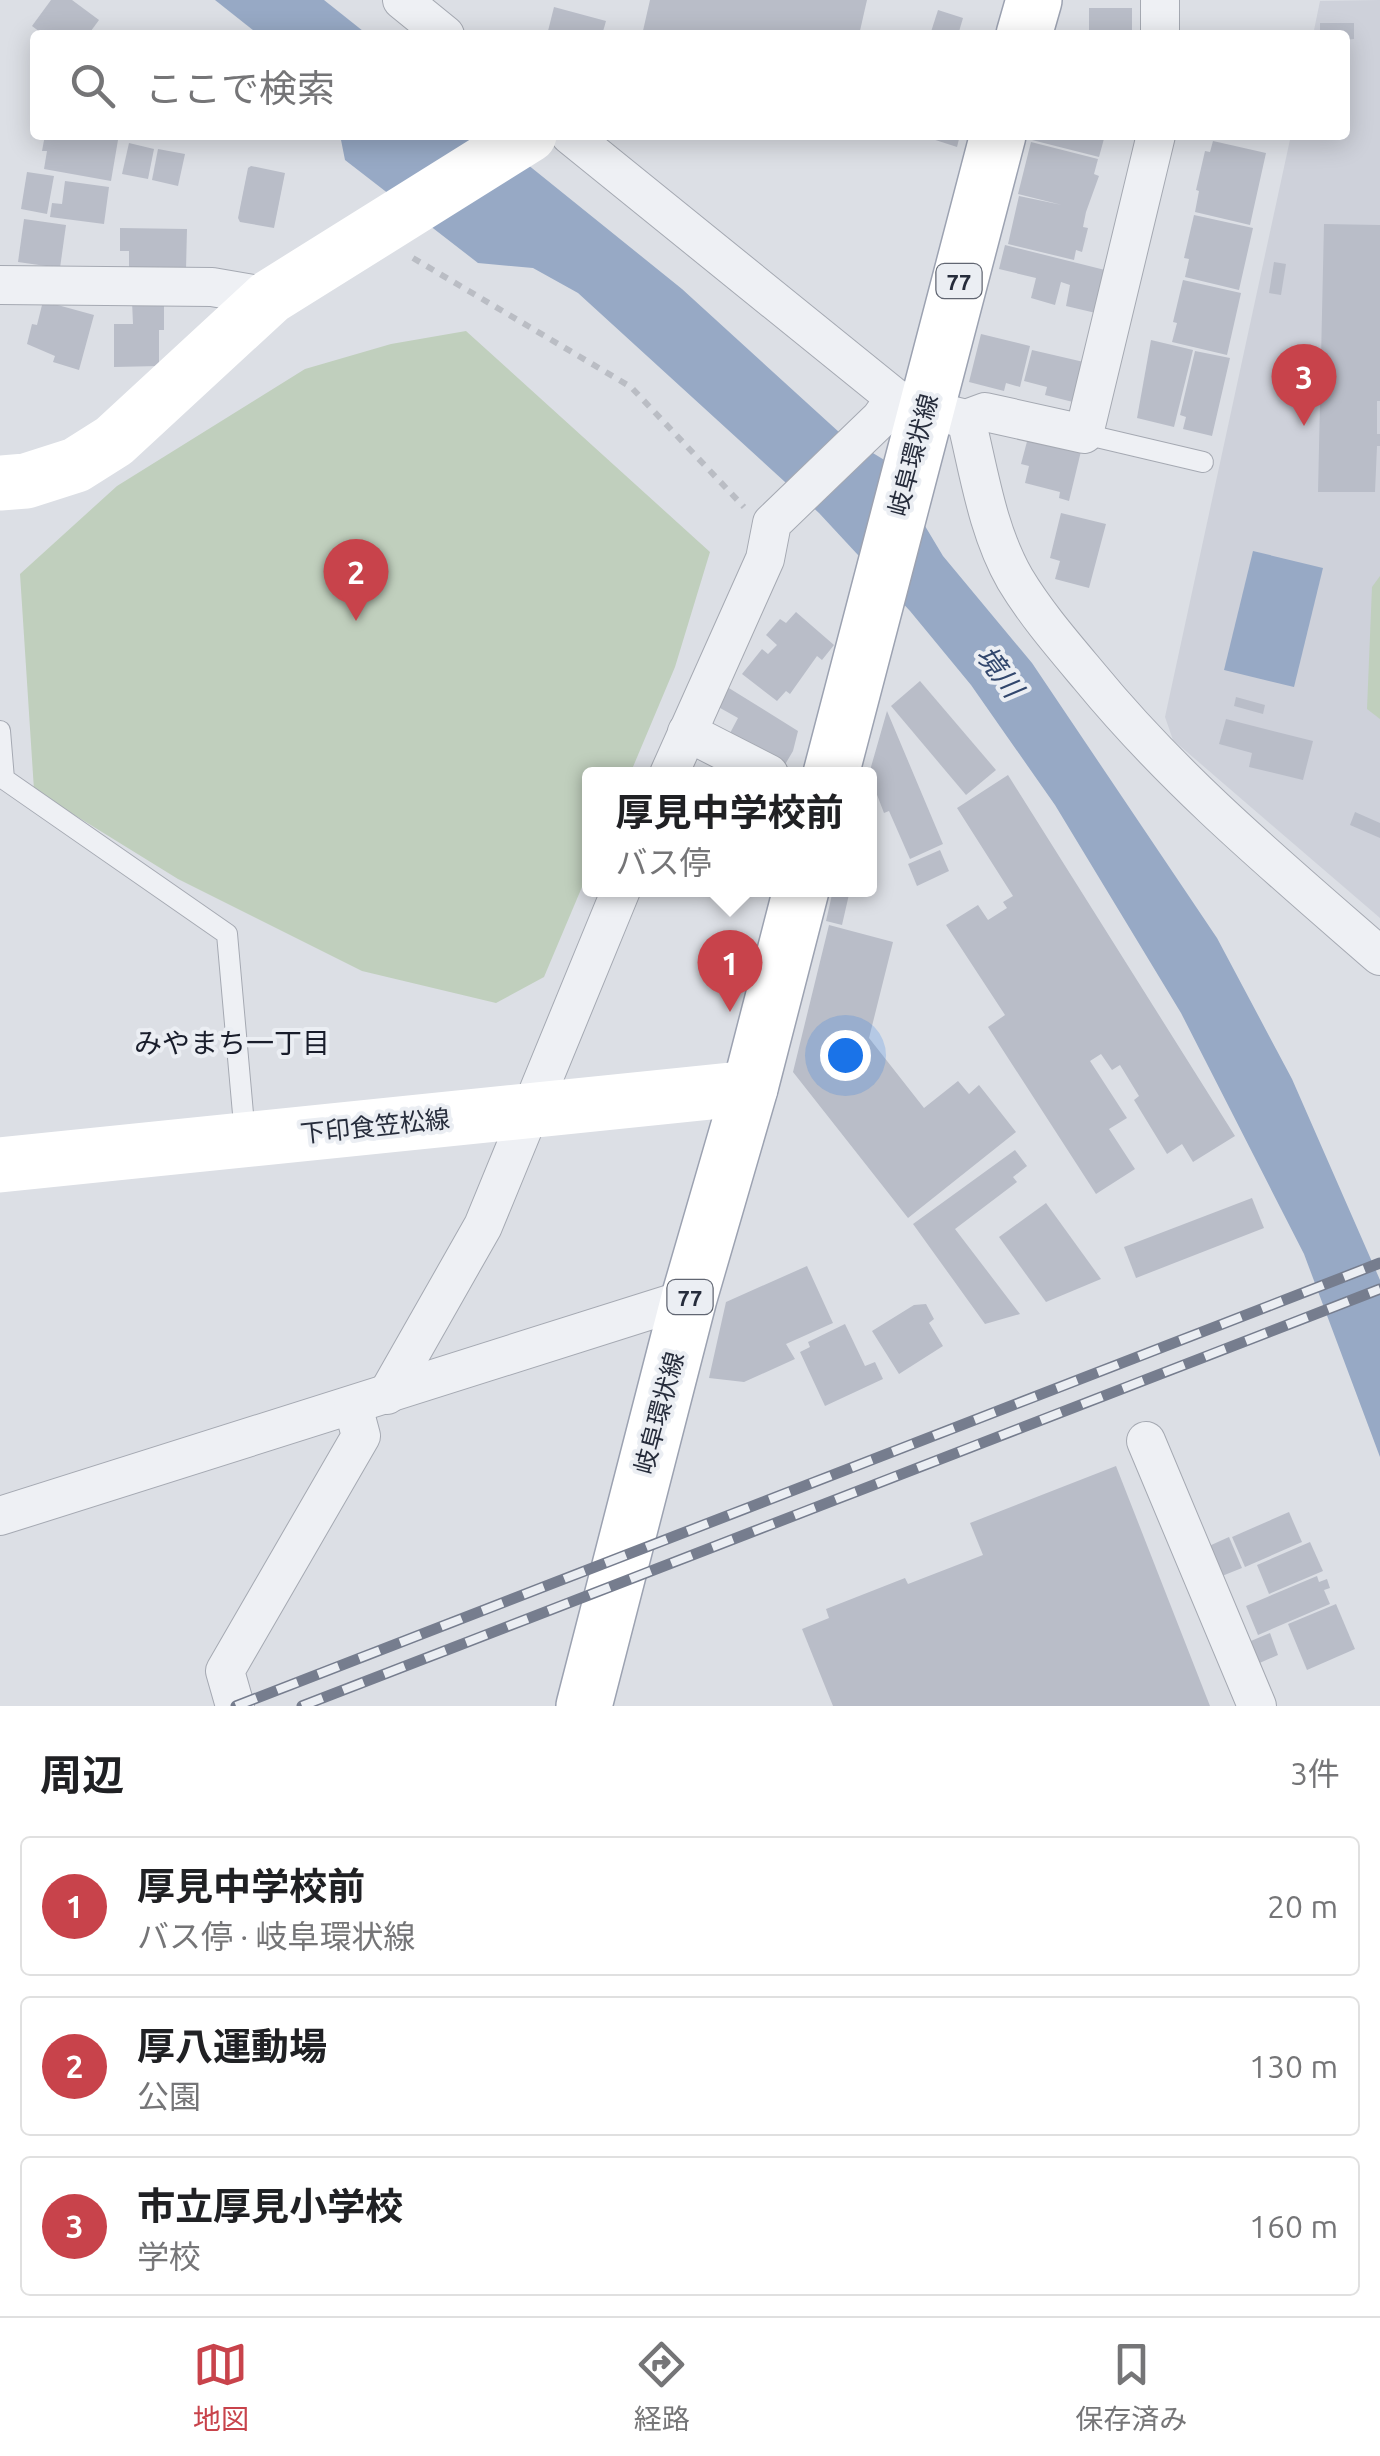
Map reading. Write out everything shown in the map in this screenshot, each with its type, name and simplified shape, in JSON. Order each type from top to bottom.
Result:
[{"type":"main road","points":[[1025,30],[1034,0]]},
{"type":"main road","points":[[0,483],[26,481],[76,466],[114,441],[270,297],[535,140]]},
{"type":"main road","name":"岐阜環状線","points":[[833,767],[918,414],[997,140]]},
{"type":"main road","name":"岐阜環状線","points":[[584,1706],[689,1298],[750,1088],[799,897]]},
{"type":"main road","name":"下印食笠松線","points":[[0,1164],[750,1088]]},
{"type":"street","points":[[402,0],[440,30]]},
{"type":"street","points":[[1160,0],[1160,30]]},
{"type":"street","points":[[547,140],[918,414],[992,527],[1014,577],[1052,633],[1136,734],[1194,792],[1380,956]]},
{"type":"street","points":[[672,767],[765,559],[770,528],[918,414],[985,412],[1084,434],[1155,140]]},
{"type":"street","points":[[0,285],[212,288],[270,297]]},
{"type":"street","points":[[687,732],[755,767]]},
{"type":"street","points":[[235,1706],[225,1671],[360,1436],[370,1400],[483,1226],[618,897]]},
{"type":"street","points":[[0,1516],[689,1298]]},
{"type":"street","points":[[1146,1441],[1257,1706]]},
{"type":"lane","points":[[1084,434],[1204,462]]},
{"type":"lane","points":[[0,731],[4,779],[227,934],[245,1139]]},
{"type":"path","points":[[379,230],[631,388],[770,528]]},
{"type":"shaded area","points":[[1380,0],[1380,918],[1173,740],[1165,717],[1290,140],[1350,140],[1350,30],[1314,30],[1320,1]]},
{"type":"green space","points":[[466,331],[710,552],[675,667],[633,767],[582,767],[582,887],[544,977],[496,1003],[362,971],[178,879],[34,790],[20,574],[117,486],[305,369],[391,344]]},
{"type":"green space","points":[[1380,576],[1380,719],[1367,709],[1372,587]]},
{"type":"water","points":[[215,0],[324,0],[362,30],[253,30]]},
{"type":"water","name":"境川","points":[[341,140],[497,140],[682,289],[840,433],[886,461],[943,556],[1032,663],[1217,938],[1292,1079],[1380,1280],[1380,1457],[1304,1254],[1181,1013],[1055,805],[971,685],[910,611],[819,513],[578,293],[533,268],[478,263],[345,160]]},
{"type":"water","points":[[1253,551],[1323,568],[1294,687],[1224,670]]},
{"type":"building","points":[[51,0],[72,0],[99,20],[92,30],[37,30],[32,26]]},
{"type":"building","points":[[650,0],[867,0],[860,30],[643,30]]},
{"type":"building","points":[[554,7],[606,21],[603,30],[548,30]]},
{"type":"building","points":[[1089,8],[1132,8],[1132,30],[1089,30]]},
{"type":"building","points":[[938,10],[963,18],[959,30],[932,30]]},
{"type":"building","points":[[1320,23],[1354,23],[1354,39],[1350,39],[1350,30],[1320,30]]},
{"type":"building","points":[[44,140],[118,140],[111,181],[44,169],[47,151],[42,151]]},
{"type":"building","points":[[935,140],[959,140],[957,147]]},
{"type":"building","points":[[1032,140],[1104,140],[1099,157]]},
{"type":"building","points":[[1213,141],[1266,153],[1250,225],[1195,212],[1205,151],[1210,152]]},
{"type":"building","points":[[1031,142],[1098,159],[1094,174],[1099,176],[1083,227],[1088,228],[1082,252],[1076,250],[1074,260],[1008,244],[1019,196],[1062,205],[1018,194]]},
{"type":"building","points":[[129,143],[154,149],[148,179],[122,174]]},
{"type":"building","points":[[158,149],[185,154],[178,186],[152,180]]},
{"type":"building","points":[[251,166],[285,173],[274,228],[240,222],[238,218]]},
{"type":"building","points":[[27,172],[54,176],[47,214],[21,209]]},
{"type":"building","points":[[65,181],[109,187],[104,224],[50,217],[52,203],[62,204]]},
{"type":"building","points":[[1194,215],[1253,228],[1239,290],[1185,277],[1189,259],[1184,258]]},
{"type":"building","points":[[24,219],[66,225],[60,268],[18,262]]},
{"type":"building","points":[[1324,224],[1380,225],[1380,446],[1375,492],[1318,492]]},
{"type":"building","points":[[120,228],[187,229],[186,270],[129,269],[129,251],[120,251]]},
{"type":"building","points":[[1005,245],[1109,271],[1100,314],[1066,306],[1070,285],[1061,282],[1055,305],[1031,298],[1036,278],[999,269]]},
{"type":"building","points":[[1274,262],[1286,264],[1281,295],[1269,293]]},
{"type":"building","points":[[1183,280],[1241,293],[1227,355],[1172,342]]},
{"type":"building","points":[[164,300],[159,366],[114,367],[114,324],[133,324],[132,301]]},
{"type":"building","points":[[43,301],[94,315],[79,370],[53,362],[55,356],[27,344]]},
{"type":"building","points":[[981,334],[1030,346],[1020,387],[1006,383],[1004,391],[969,382]]},
{"type":"building","points":[[1151,340],[1193,350],[1174,427],[1137,418]]},
{"type":"building","points":[[1032,350],[1088,363],[1073,402],[1045,395],[1047,387],[1024,381]]},
{"type":"building","points":[[1195,351],[1230,358],[1212,436],[1183,429],[1186,417],[1180,415]]},
{"type":"building","points":[[1029,434],[1082,447],[1069,501],[1059,498],[1060,492],[1025,483],[1029,466],[1021,464]]},
{"type":"building","points":[[1061,513],[1106,524],[1089,588],[1055,579],[1060,561],[1050,558]]},
{"type":"building","points":[[796,612],[834,645],[822,660],[817,656],[790,694],[786,691],[777,701],[742,674],[762,649],[768,654],[777,645],[766,635],[780,619],[786,623]]},
{"type":"building","points":[[920,681],[996,770],[966,795],[891,706]]},
{"type":"building","points":[[724,685],[798,731],[784,767],[729,735],[738,718],[713,704]]},
{"type":"building","points":[[1236,697],[1265,705],[1263,714],[1234,706]]},
{"type":"building","points":[[887,711],[943,844],[910,859],[889,811],[884,813],[877,795],[877,767],[871,767]]},
{"type":"building","points":[[1226,719],[1313,741],[1303,780],[1249,767],[1252,753],[1219,744]]},
{"type":"building","points":[[1008,775],[1235,1136],[1193,1162],[1182,1144],[1167,1154],[1134,1100],[1139,1096],[1120,1065],[1112,1070],[1101,1054],[1090,1061],[1127,1118],[1109,1129],[1135,1169],[1096,1194],[988,1027],[1005,1015],[946,925],[978,905],[988,920],[1007,908],[1003,902],[1013,896],[957,808]]},
{"type":"building","points":[[1355,812],[1380,823],[1380,838],[1350,825]]},
{"type":"building","points":[[940,850],[949,871],[917,886],[908,864]]},
{"type":"building","points":[[831,897],[848,897],[842,925],[826,921]]},
{"type":"building","points":[[829,925],[893,942],[869,1038],[924,1108],[958,1081],[969,1094],[979,1085],[1016,1132],[908,1218],[793,1072]]},
{"type":"building","points":[[1015,1150],[1027,1166],[1013,1177],[1017,1182],[955,1229],[1020,1314],[985,1324],[913,1224]]},
{"type":"building","points":[[1252,1198],[1264,1228],[1136,1278],[1124,1247]]},
{"type":"building","points":[[1046,1203],[1101,1279],[1046,1302],[999,1237]]},
{"type":"building","points":[[807,1266],[833,1323],[786,1344],[795,1359],[744,1382],[709,1378],[726,1302]]},
{"type":"building","points":[[926,1304],[934,1319],[929,1323],[943,1346],[899,1374],[872,1331],[914,1305]]},
{"type":"building","points":[[845,1324],[865,1366],[875,1362],[883,1379],[825,1406],[800,1352],[810,1347],[808,1342]]},
{"type":"building","points":[[1116,1466],[1210,1706],[833,1706],[802,1629],[829,1618],[826,1609],[905,1578],[908,1584],[983,1555],[970,1523]]},
{"type":"building","points":[[1289,1512],[1302,1542],[1245,1567],[1232,1537]]},
{"type":"building","points":[[1229,1537],[1242,1568],[1222,1576],[1209,1546]]},
{"type":"building","points":[[1310,1542],[1323,1571],[1269,1594],[1257,1565]]},
{"type":"building","points":[[1317,1576],[1319,1582],[1327,1579],[1330,1588],[1324,1590],[1330,1604],[1258,1635],[1246,1606]]},
{"type":"building","points":[[1336,1604],[1355,1649],[1307,1670],[1288,1624]]},
{"type":"building","points":[[1270,1633],[1278,1655],[1255,1665],[1246,1643]]},
{"type":"railway","points":[[236,1706],[1380,1263]]},
{"type":"railway","points":[[302,1706],[1380,1289]]},
{"type":"place","name":"市立厚見小学校","points":[[1304,426]]},
{"type":"place","name":"厚八運動場","points":[[356,621]]},
{"type":"place","name":"厚見中学校前","points":[[730,1012]]},
{"type":"district","name":"みやまち一丁目","points":[[232,1042]]}]
